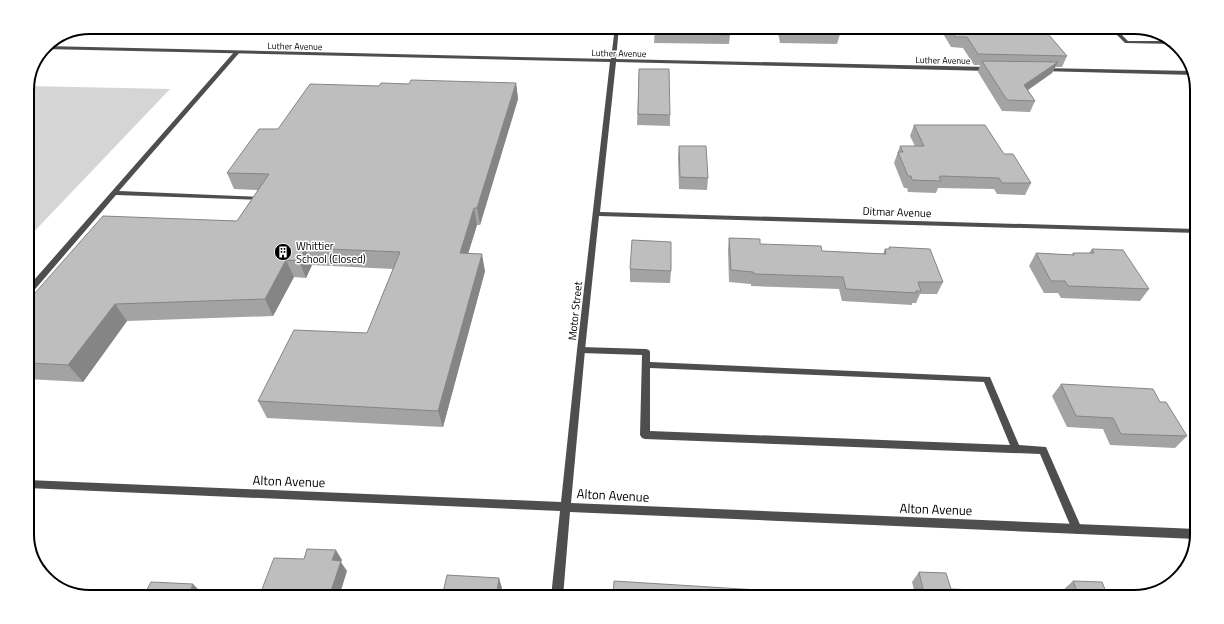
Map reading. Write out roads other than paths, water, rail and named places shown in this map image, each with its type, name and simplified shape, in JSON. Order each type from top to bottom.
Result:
[{"type":"street","name":"Motor Street","points":[[558,590],[581,350],[616,34]]},
{"type":"street","points":[[1118,34],[1127,42],[1165,43]]},
{"type":"street","name":"Luther Avenue","points":[[52,48],[995,69]]},
{"type":"street","points":[[34,285],[237,52]]},
{"type":"street","points":[[1034,70],[1187,73]]},
{"type":"street","points":[[114,193],[260,200]]},
{"type":"street","name":"Ditmar Avenue","points":[[596,214],[1190,232]]},
{"type":"street","points":[[581,350],[646,352],[645,435],[1043,450],[1077,528]]},
{"type":"street","points":[[646,365],[987,378],[1016,449]]},
{"type":"street","name":"Alton Avenue","points":[[34,484],[1190,534]]},
{"type":"place","name":"Whittier School (Closed)","points":[[283,252]]}]
